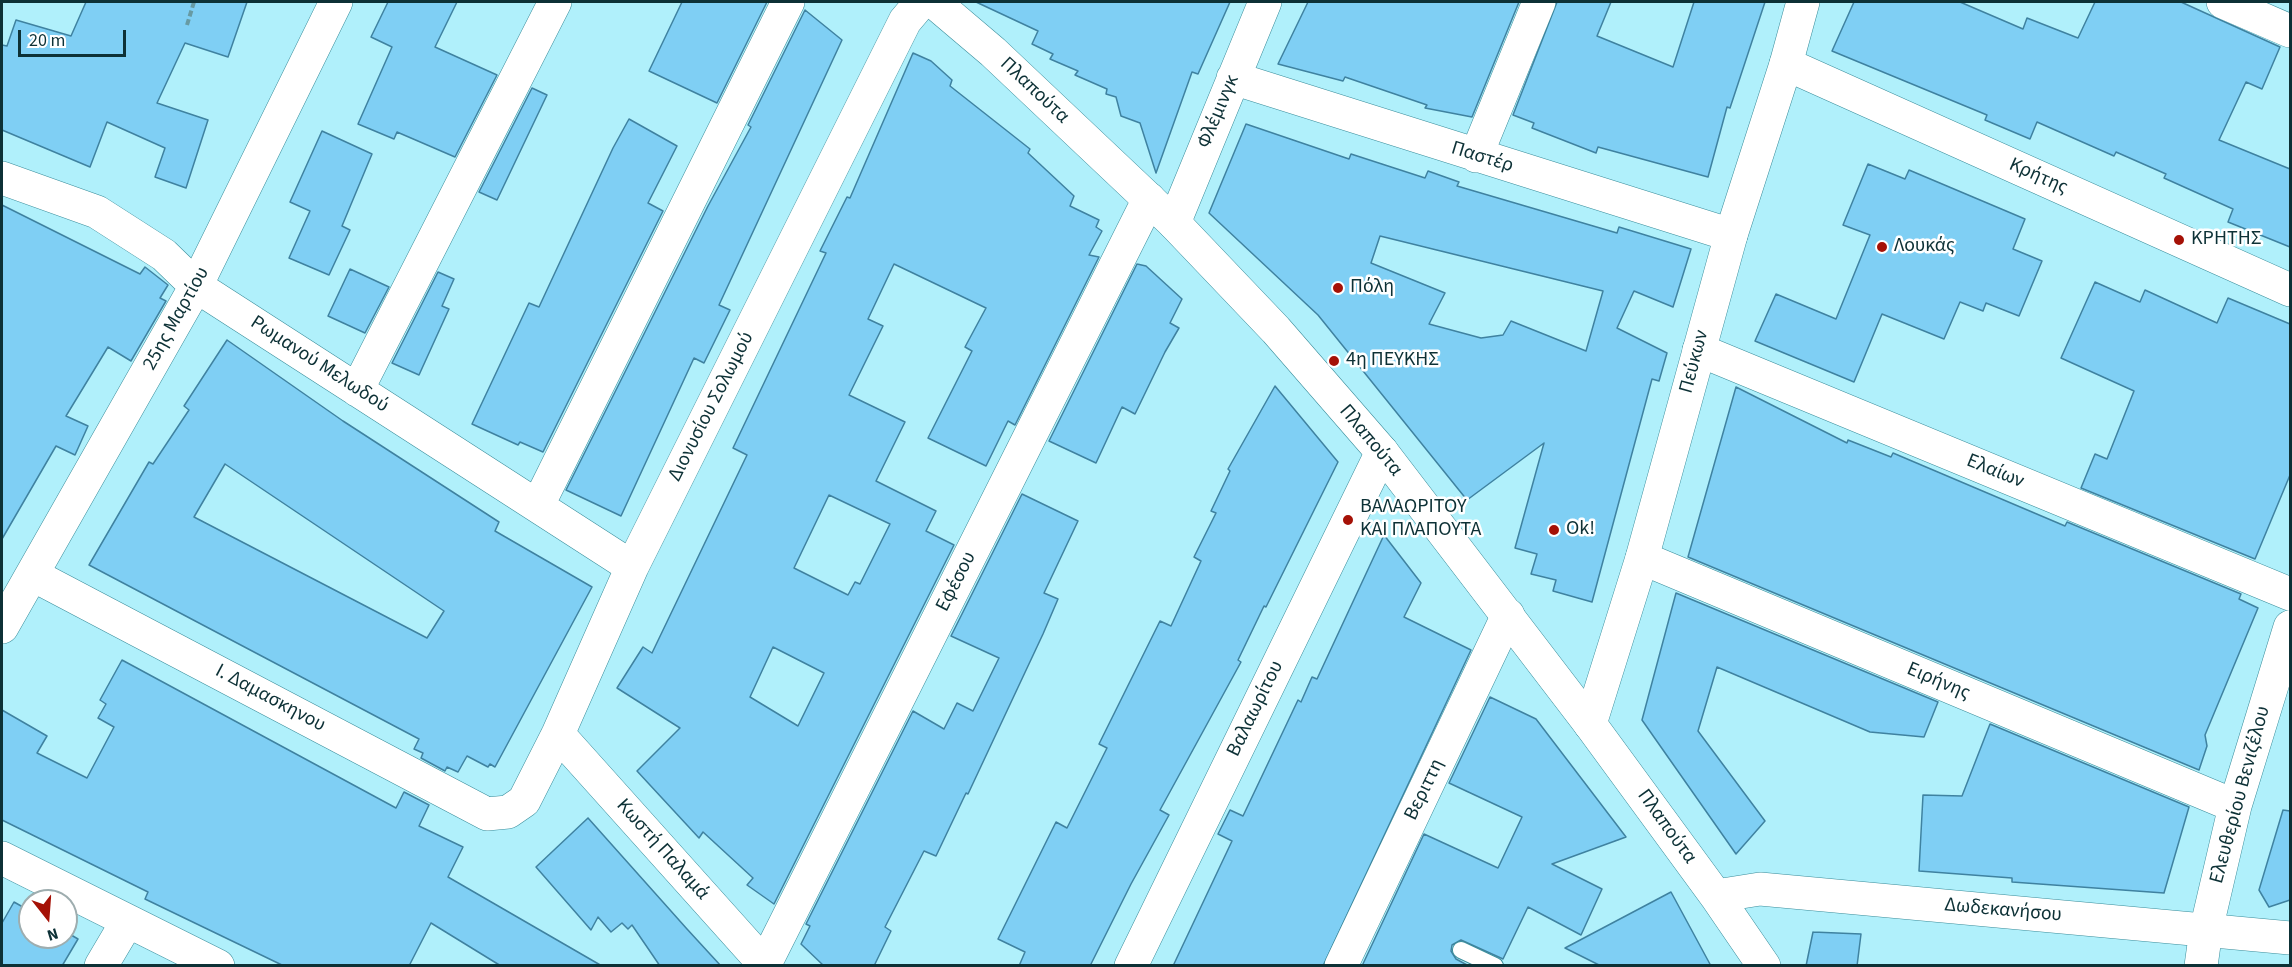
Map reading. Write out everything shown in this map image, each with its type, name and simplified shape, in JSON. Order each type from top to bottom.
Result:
[{"type":"street","name":"25ης Μαρτίου","points":[[2,627],[196,286],[336,2]]},
{"type":"street","points":[[357,390],[555,2]]},
{"type":"street","points":[[538,505],[788,2]]},
{"type":"street","name":"Διονυσίου Σολωμού","points":[[508,812],[524,801],[558,734],[632,567],[905,21],[921,2]]},
{"type":"street","name":"Πλαπούτα","points":[[934,2],[993,52],[1174,223],[1276,330],[1382,452],[1590,724],[1716,896],[1764,966]]},
{"type":"street","name":"Φλέμινγκ","points":[[1174,223],[1265,2]]},
{"type":"street","points":[[1476,156],[1539,2]]},
{"type":"street","name":"Πεύκων","points":[[1590,724],[1642,558],[1731,235],[1786,64],[1803,2]]},
{"type":"street","points":[[2223,2],[2290,31]]},
{"type":"street","name":"Κρήτης","points":[[1786,64],[2290,290]]},
{"type":"street","name":"Παστέρ","points":[[1233,78],[1731,235]]},
{"type":"street","name":"Ρωμανού Μελωδού","points":[[2,178],[97,212],[164,255],[196,286],[632,567]]},
{"type":"street","name":"Εφέσου","points":[[766,965],[1149,199]]},
{"type":"street","name":"Ελαίων","points":[[1699,350],[2290,594]]},
{"type":"street","name":"Βαλαωρίτου","points":[[1131,966],[1382,452]]},
{"type":"street","name":"Ειρήνης","points":[[1642,558],[2235,806]]},
{"type":"street","name":"Ι. Δαμασκηνου","points":[[33,575],[487,814],[508,812]]},
{"type":"street","name":"Βεριττη","points":[[1341,966],[1508,615]]},
{"type":"street","name":"Ελευθερίου Βενιζέλου","points":[[2201,966],[2206,930],[2235,806],[2290,627]]},
{"type":"street","name":"Κωστή Παλαμά","points":[[558,734],[766,965]]},
{"type":"street","points":[[2,858],[218,966]]},
{"type":"street","name":"Δωδεκανήσου","points":[[1716,896],[1760,889],[2290,938]]},
{"type":"street","points":[[101,966],[127,922]]},
{"type":"lane","points":[[1461,950],[1495,966]]},
{"type":"path","points":[[187,25],[194,2]]},
{"type":"building","points":[[86,2],[247,2],[228,57],[185,43],[157,103],[208,120],[186,188],[155,177],[165,148],[107,122],[90,167],[2,130],[2,45],[7,46],[16,20],[71,36]]},
{"type":"building","points":[[388,2],[457,2],[435,47],[497,75],[455,157],[397,132],[394,139],[358,124],[392,47],[371,37]]},
{"type":"building","points":[[682,2],[767,2],[717,103],[649,71]]},
{"type":"building","points":[[976,2],[1230,2],[1198,74],[1192,72],[1156,173],[1140,123],[1121,116],[1116,97],[1106,94],[1107,89],[1075,75],[1078,71],[1050,59],[1053,54],[1032,44],[1038,31]]},
{"type":"building","points":[[1308,2],[1519,2],[1472,117],[1425,108],[1427,105],[1345,77],[1343,81],[1278,64]]},
{"type":"building","points":[[1557,2],[1611,2],[1597,36],[1673,67],[1694,2],[1765,2],[1730,108],[1727,107],[1708,177],[1598,147],[1596,153],[1532,128],[1534,123],[1513,115]]},
{"type":"building","points":[[1854,2],[1960,2],[2023,29],[2027,18],[2078,38],[2095,2],[2181,2],[2280,47],[2262,89],[2246,82],[2219,140],[2290,169],[2290,247],[2228,222],[2233,209],[2164,178],[2166,174],[2116,152],[2114,156],[2037,122],[2030,139],[1985,120],[1987,115],[1832,51]]},
{"type":"building","points":[[805,10],[842,40],[719,305],[730,310],[704,363],[694,358],[621,516],[566,490],[708,206],[751,127],[748,125]]},
{"type":"building","points":[[913,53],[931,61],[952,80],[950,86],[1030,149],[1028,153],[1074,196],[1070,206],[1099,220],[1096,227],[1102,231],[1089,255],[1099,257],[1015,425],[1008,421],[986,466],[928,438],[972,351],[965,347],[986,308],[894,264],[868,319],[883,326],[849,395],[905,422],[876,481],[936,511],[926,531],[954,545],[774,904],[747,885],[753,878],[703,832],[699,838],[637,771],[680,728],[617,688],[643,647],[652,653],[747,455],[733,448],[826,253],[820,251],[847,197],[850,198]],"holes":[[[829,495],[890,524],[860,584],[855,582],[848,595],[794,568]],[[773,647],[824,673],[798,726],[750,697]]]},
{"type":"building","points":[[532,88],[547,95],[497,200],[479,192]]},
{"type":"building","points":[[629,119],[677,146],[648,203],[663,211],[543,452],[520,442],[518,445],[472,424],[529,303],[539,307],[613,148]]},
{"type":"building","points":[[1246,124],[1349,159],[1351,154],[1425,178],[1428,171],[1459,182],[1457,186],[1617,233],[1619,227],[1691,249],[1673,307],[1634,291],[1617,328],[1667,353],[1659,381],[1652,379],[1592,602],[1553,591],[1556,580],[1531,574],[1537,554],[1515,548],[1544,443],[1467,500],[1318,315],[1209,213]],"holes":[[[1380,236],[1603,291],[1586,351],[1511,321],[1503,335],[1481,338],[1429,324],[1445,293],[1371,263]]]},
{"type":"building","points":[[322,131],[372,154],[342,226],[350,230],[329,275],[289,258],[310,211],[290,202]]},
{"type":"building","points":[[1868,164],[1905,179],[1909,170],[2025,219],[2013,249],[2042,261],[2019,316],[1986,303],[1983,311],[1960,302],[1944,339],[1882,314],[1854,382],[1755,341],[1776,294],[1836,319],[1870,235],[1843,225]]},
{"type":"building","points":[[2,205],[140,274],[145,267],[168,285],[160,298],[166,301],[131,361],[108,347],[66,416],[88,426],[75,455],[56,446],[2,539]]},
{"type":"building","points":[[1137,264],[1146,266],[1182,299],[1170,323],[1179,328],[1135,414],[1122,407],[1096,463],[1049,441]]},
{"type":"building","points":[[350,269],[389,287],[365,333],[328,316]]},
{"type":"building","points":[[438,272],[454,279],[442,306],[449,309],[419,375],[392,363]]},
{"type":"building","points":[[2095,282],[2140,302],[2145,290],[2217,323],[2228,298],[2290,324],[2290,475],[2255,559],[2081,488],[2095,454],[2107,459],[2134,391],[2061,358]]},
{"type":"building","points":[[227,340],[343,421],[499,522],[495,531],[592,587],[495,767],[490,764],[488,767],[467,756],[458,772],[447,767],[445,771],[421,758],[423,753],[414,749],[419,739],[89,565],[149,462],[153,464],[189,410],[184,406]],"holes":[[[225,464],[444,611],[427,638],[194,517]]]},
{"type":"building","points":[[1275,386],[1338,462],[1266,607],[1264,606],[1238,660],[1241,662],[1160,810],[1169,815],[1090,966],[1019,966],[1025,952],[998,939],[1056,822],[1067,828],[1107,748],[1099,744],[1160,621],[1171,626],[1201,561],[1194,557],[1216,513],[1211,511],[1230,471],[1228,469]]},
{"type":"building","points":[[1736,387],[1847,443],[1848,440],[1891,457],[1893,453],[2065,526],[2067,522],[2241,594],[2239,599],[2258,608],[2205,735],[2207,746],[2199,770],[1688,557]]},
{"type":"building","points":[[1022,494],[1078,521],[1044,593],[1058,599],[968,794],[966,793],[936,856],[924,851],[885,927],[891,931],[874,966],[824,966],[801,944],[810,926],[806,924],[913,711],[944,729],[957,703],[973,711],[999,658],[951,636]]},
{"type":"building","points":[[1384,535],[1421,583],[1404,617],[1471,650],[1323,966],[1173,966],[1232,841],[1218,834],[1230,810],[1243,816],[1298,700],[1301,702],[1312,677],[1317,679]]},
{"type":"building","points":[[1676,593],[1938,702],[1924,737],[1870,732],[1717,667],[1698,731],[1765,821],[1736,854],[1642,720]]},
{"type":"building","points":[[122,660],[396,808],[404,792],[429,805],[419,826],[463,847],[448,877],[602,966],[501,966],[431,923],[409,966],[284,966],[145,899],[148,892],[2,820],[2,710],[47,736],[37,753],[87,778],[114,727],[98,718],[106,704],[100,700]]},
{"type":"building","points":[[1490,697],[1536,719],[1626,837],[1552,864],[1602,889],[1581,935],[1528,907],[1503,959],[1461,940],[1452,945],[1451,951],[1456,959],[1469,966],[1362,966],[1424,834],[1498,868],[1522,817],[1449,783]]},
{"type":"building","points":[[1990,724],[2189,807],[2164,893],[2012,882],[2012,878],[1919,871],[1923,795],[1962,796]]},
{"type":"building","points":[[2283,810],[2290,811],[2290,900],[2269,907],[2259,890]]},
{"type":"building","points":[[588,818],[721,966],[660,966],[632,925],[628,929],[622,923],[611,932],[598,917],[591,930],[536,867]]},
{"type":"building","points":[[1671,892],[1711,966],[1601,966],[1565,948]]},
{"type":"building","points":[[14,902],[18,904],[18,949],[72,949],[62,966],[2,966],[2,923]]},
{"type":"building","points":[[1813,932],[1861,934],[1857,966],[1806,966]]},
{"type":"place","name":"ΚΡΗΤΗΣ","points":[[2179,240]]},
{"type":"place","name":"Λουκάς","points":[[1882,247]]},
{"type":"place","name":"Πόλη","points":[[1338,288]]},
{"type":"place","name":"4η ΠΕΥΚΗΣ","points":[[1334,361]]},
{"type":"place","name":"ΒΑΛΑΩΡΙΤΟΥ ΚΑΙ ΠΛΑΠΟΥΤΑ","points":[[1348,520]]},
{"type":"place","name":"Ok!","points":[[1554,530]]}]
